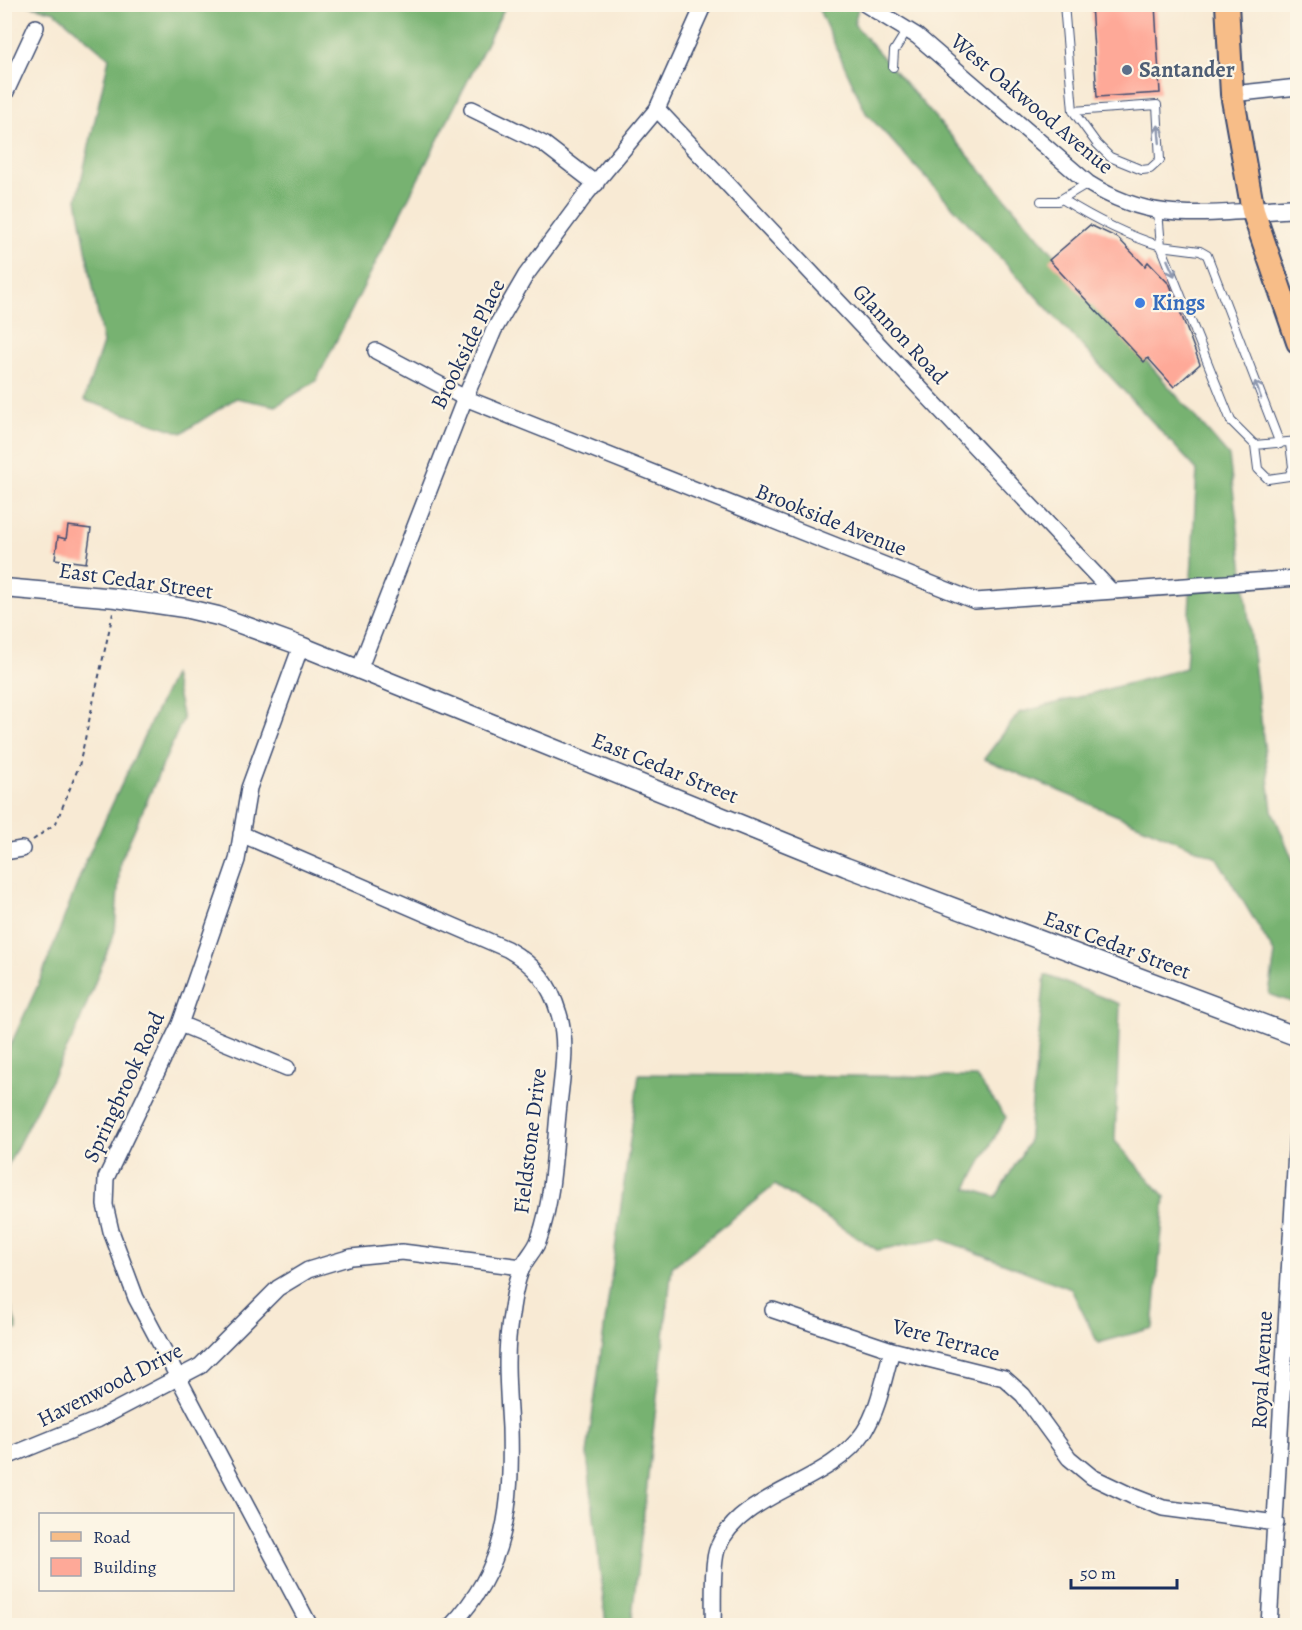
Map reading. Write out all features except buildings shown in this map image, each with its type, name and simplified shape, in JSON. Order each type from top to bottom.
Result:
[{"type":"main road","points":[[1227,4],[1232,94],[1253,211],[1297,341]]},
{"type":"street","name":"Brookside Place","points":[[359,670],[465,398],[494,330],[526,275],[657,108],[704,4]]},
{"type":"street","name":"West Oakwood Avenue","points":[[866,5],[907,30],[1088,183],[1114,200],[1158,211],[1193,215],[1253,211]]},
{"type":"street","points":[[4,96],[36,27]]},
{"type":"street","points":[[1232,94],[1298,87]]},
{"type":"street","name":"Glannon Road","points":[[657,108],[1110,590]]},
{"type":"street","points":[[472,109],[544,144],[596,184]]},
{"type":"street","points":[[1253,211],[1298,208]]},
{"type":"street","name":"Brookside Avenue","points":[[375,351],[465,398],[975,601],[1298,578]]},
{"type":"street","name":"East Cedar Street","points":[[4,588],[116,598],[184,608],[218,616],[301,646],[846,867],[1298,1038]]},
{"type":"street","name":"Springbrook Road","points":[[301,646],[249,788],[237,860],[180,1024],[106,1178],[105,1205],[111,1231],[136,1298],[310,1626]]},
{"type":"street","name":"Fieldstone Drive","points":[[241,834],[507,949],[530,962],[549,987],[560,1016],[563,1052],[550,1198],[539,1242],[522,1267],[511,1316],[505,1368],[510,1428],[509,1487],[501,1543],[488,1577],[478,1594],[451,1626]]},
{"type":"street","points":[[4,852],[22,849]]},
{"type":"street","points":[[180,1024],[287,1068]]},
{"type":"street","name":"Royal Avenue","points":[[1269,1626],[1298,1116]]},
{"type":"street","name":"Havenwood Drive","points":[[4,1458],[97,1420],[200,1366],[278,1288],[308,1270],[351,1257],[402,1252],[522,1267]]},
{"type":"street","name":"Vere Terrace","points":[[773,1310],[892,1350],[1004,1378],[1023,1395],[1069,1458],[1092,1477],[1132,1496],[1163,1508],[1276,1523]]},
{"type":"street","points":[[713,1626],[717,1548],[732,1525],[747,1512],[836,1461],[848,1450],[863,1433],[873,1413],[892,1350]]},
{"type":"lane","points":[[1064,4],[1073,111],[1097,144],[1110,157],[1142,170],[1150,169],[1160,160],[1157,105],[1073,111]]},
{"type":"lane","points":[[893,67],[894,51],[907,30]]},
{"type":"lane","points":[[1041,201],[1062,199],[1088,183]]},
{"type":"lane","points":[[1062,199],[1092,218],[1129,236],[1161,246],[1200,251],[1207,255],[1280,444]]},
{"type":"lane","points":[[1158,211],[1161,246],[1231,421],[1255,445],[1258,469],[1268,479],[1289,476],[1293,467],[1294,443],[1255,445]]},
{"type":"path","points":[[22,849],[56,823],[79,766],[100,682],[116,598]]},
{"type":"green space","points":[[28,5],[506,5],[316,381],[276,406],[236,398],[182,433],[84,400],[103,343],[77,199],[109,58],[55,12]]},
{"type":"green space","points":[[820,5],[859,5],[854,24],[1229,456],[1272,810],[1297,870],[1297,1004],[1269,994],[1275,954],[1217,858],[984,759],[1019,713],[1186,668],[1197,470],[866,113],[819,10]]},
{"type":"green space","points":[[173,675],[183,719],[120,862],[115,931],[77,1029],[5,1171],[5,1057],[39,983],[87,858]]},
{"type":"green space","points":[[1045,975],[1120,1004],[1115,1141],[1165,1197],[1153,1328],[1098,1343],[1071,1289],[941,1239],[877,1250],[775,1185],[672,1267],[631,1625],[606,1625],[587,1454],[639,1074],[976,1077],[1006,1117],[967,1188],[996,1197],[1028,1143]]},
{"type":"green space","points":[[4,1282],[17,1329],[5,1336],[4,1336]]},
{"type":"place","name":"Santander","points":[[1127,70]]},
{"type":"place","name":"Kings","points":[[1140,303]]}]
